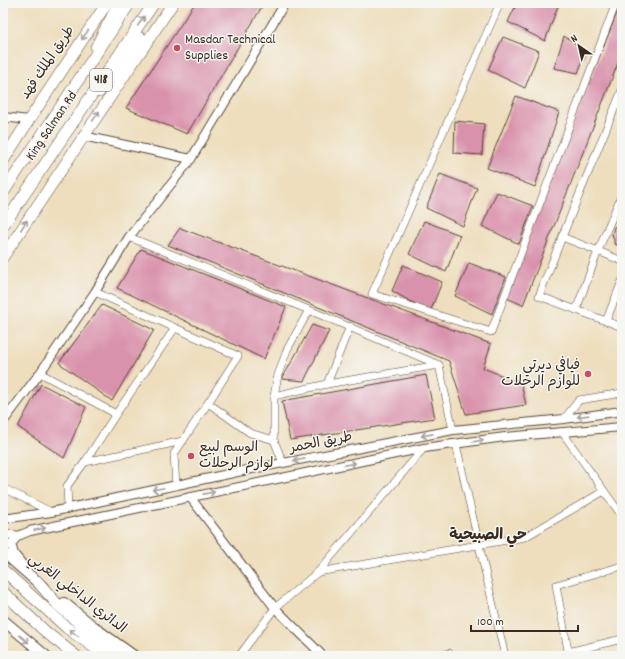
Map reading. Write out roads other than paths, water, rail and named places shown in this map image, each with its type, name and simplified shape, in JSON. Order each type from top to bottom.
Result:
[{"type":"main road","name":"طريق الملك فهد","points":[[3,161],[6,150],[29,120],[107,3]]},
{"type":"main road","points":[[81,76],[119,3]]},
{"type":"main road","name":"King Salman Rd","points":[[3,193],[130,3]]},
{"type":"main road","name":"King Salman Rd","points":[[3,226],[154,3]]},
{"type":"main road","points":[[49,158],[168,3]]},
{"type":"main road","points":[[3,257],[173,3]]},
{"type":"main road","name":"الدائري الداخلي الغربي","points":[[3,552],[36,582],[134,656]]},
{"type":"main road","points":[[3,570],[66,628],[106,656]]},
{"type":"main road","points":[[36,582],[57,604],[117,656]]},
{"type":"main road","points":[[3,592],[46,633],[76,656]]},
{"type":"main road","points":[[3,620],[46,656]]},
{"type":"street","points":[[3,422],[40,373],[129,237],[191,159],[285,3]]},
{"type":"street","points":[[500,3],[372,294],[491,332],[616,3]]},
{"type":"street","points":[[622,90],[539,296],[622,327]]},
{"type":"street","points":[[3,117],[29,120]]},
{"type":"street","points":[[83,136],[191,159]]},
{"type":"street","points":[[576,310],[598,251],[622,194]]},
{"type":"street","points":[[562,236],[622,261]]},
{"type":"street","points":[[129,237],[350,326],[439,365]]},
{"type":"street","points":[[606,321],[622,282]]},
{"type":"street","points":[[94,292],[238,356],[174,454],[176,486]]},
{"type":"street","points":[[283,463],[274,440],[274,396],[278,375],[287,350],[309,310]]},
{"type":"street","points":[[327,384],[350,326]]},
{"type":"street","points":[[68,509],[67,486],[85,462],[175,328]]},
{"type":"street","points":[[274,396],[327,384],[439,365]]},
{"type":"street","points":[[439,365],[453,430]]},
{"type":"street","points":[[40,373],[116,414]]},
{"type":"street","points":[[564,419],[579,400],[622,393]]},
{"type":"street","points":[[208,403],[250,433],[274,440]]},
{"type":"street","name":"طريق الحمر","points":[[3,519],[68,509],[283,463],[453,430],[564,419],[622,411]]},
{"type":"street","name":"طريق الحمر","points":[[18,536],[30,531],[424,448],[505,437],[622,427]]},
{"type":"street","points":[[562,432],[622,516]]},
{"type":"street","points":[[85,462],[183,441]]},
{"type":"street","points":[[456,444],[478,545],[505,656]]},
{"type":"street","points":[[239,656],[276,608],[318,572],[424,448]]},
{"type":"street","points":[[3,488],[51,512]]},
{"type":"street","points":[[318,572],[524,537],[604,492]]},
{"type":"street","points":[[190,497],[276,608],[323,656]]},
{"type":"street","points":[[3,526],[4,523],[14,518]]},
{"type":"street","points":[[3,530],[6,534],[18,536]]},
{"type":"street","points":[[18,536],[10,544],[14,554],[36,582]]},
{"type":"street","points":[[622,566],[556,585],[569,654],[622,639]]},
{"type":"street","points":[[441,656],[449,653],[450,656]]},
{"type":"place","name":"Masdar Technical Supplies","points":[[177,48]]},
{"type":"place","name":"فيافي ديرتي للوازم الرحلات","points":[[588,374]]},
{"type":"place","name":"الوسم لبيع لوازم الرحلات","points":[[191,456]]},
{"type":"district","name":"حي الصبيحية","points":[[488,536]]}]
